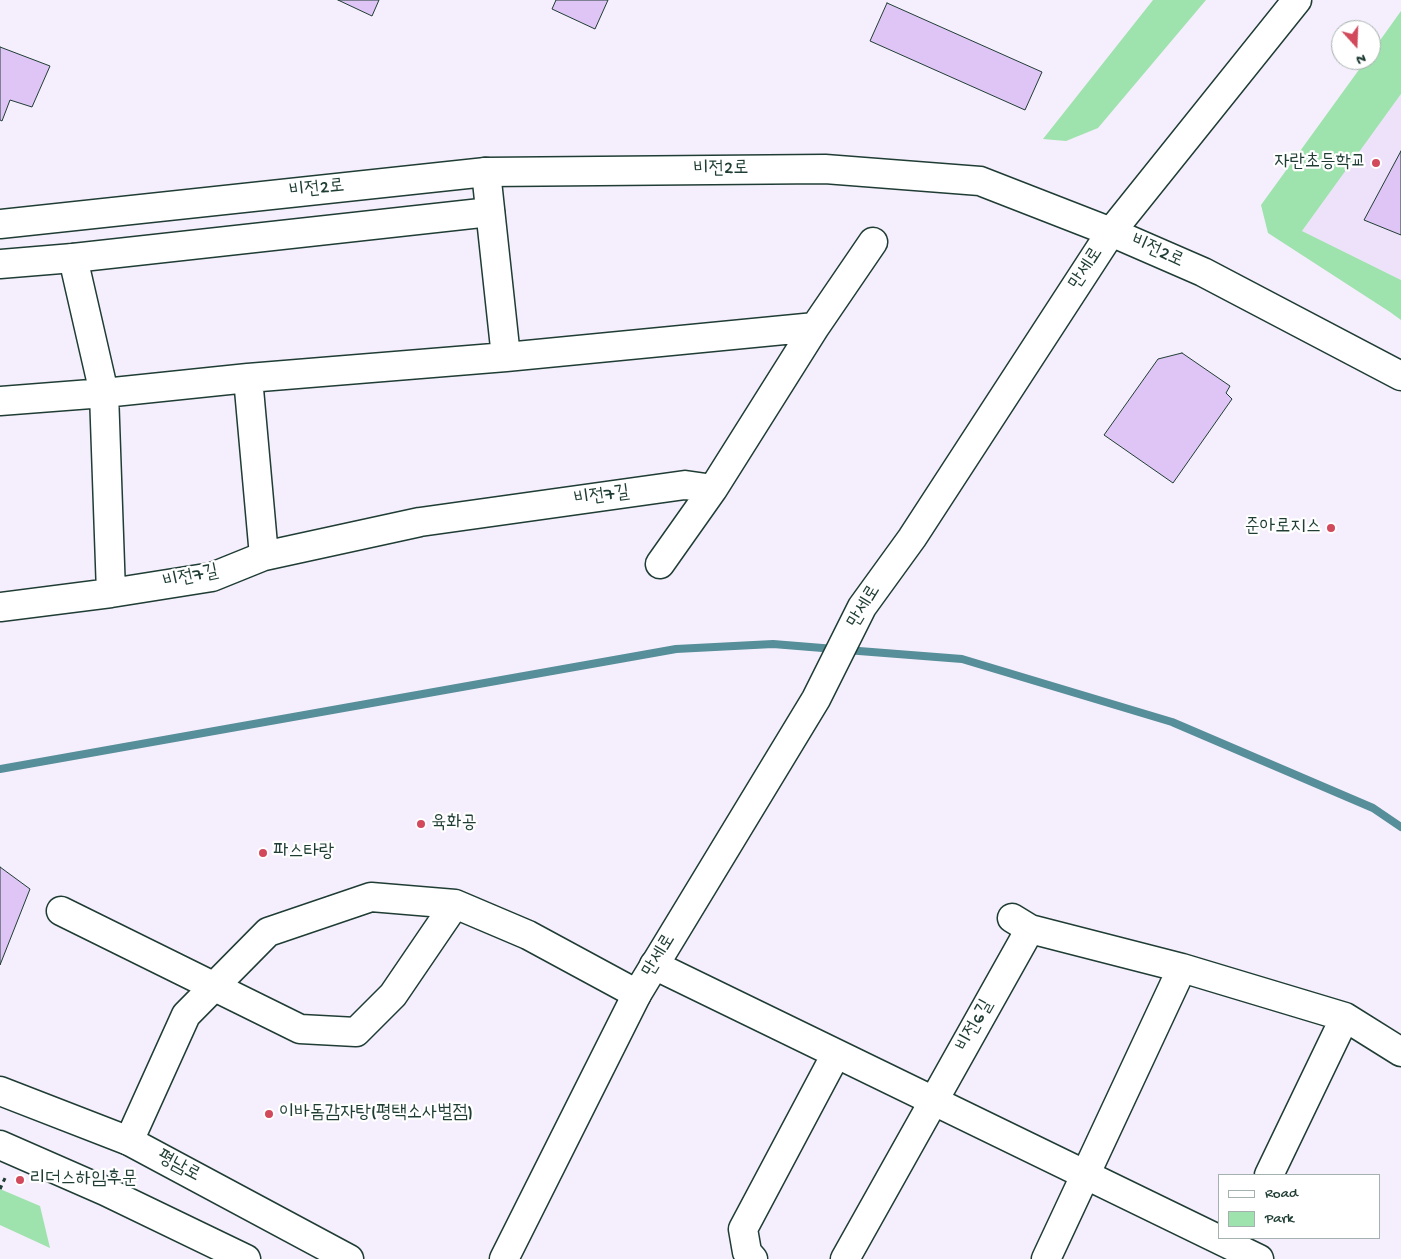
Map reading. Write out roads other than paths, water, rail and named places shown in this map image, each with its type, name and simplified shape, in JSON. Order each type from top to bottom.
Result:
[{"type":"street","name":"만세로","points":[[504,1259],[637,994],[816,700],[862,607],[912,538],[1111,232],[1296,0]]},
{"type":"street","name":"비전2로","points":[[0,224],[486,172],[825,169],[980,181],[1111,232],[1203,272],[1401,376]]},
{"type":"street","points":[[486,172],[506,357]]},
{"type":"street","points":[[0,264],[73,258],[490,212]]},
{"type":"street","points":[[660,564],[713,489],[815,327],[873,242]]},
{"type":"street","points":[[73,258],[104,392],[111,593]]},
{"type":"street","points":[[0,401],[506,357],[815,327]]},
{"type":"street","points":[[248,378],[264,556]]},
{"type":"street","name":"비전7길","points":[[0,607],[111,593],[212,577],[264,556],[420,522],[685,485],[713,489]]},
{"type":"street","points":[[129,1141],[186,1016],[268,932],[371,897],[455,904],[528,935],[637,994]]},
{"type":"street","points":[[61,911],[300,1029],[356,1032],[393,995],[455,904]]},
{"type":"street","name":"비전6길","points":[[845,1259],[934,1101],[1021,923],[1182,968],[1346,1017],[1401,1052]]},
{"type":"street","points":[[654,965],[1258,1259]]},
{"type":"street","points":[[1046,1259],[1182,968]]},
{"type":"street","points":[[1269,1174],[1346,1017]]},
{"type":"street","points":[[753,1259],[747,1252],[743,1228],[836,1054]]},
{"type":"street","name":"평남로","points":[[0,1091],[129,1141],[349,1259]]},
{"type":"street","points":[[0,1145],[105,1191],[246,1259]]},
{"type":"waterway","points":[[0,769],[676,649],[773,644],[835,649]]},
{"type":"waterway","points":[[846,650],[962,659],[1172,722],[1373,808],[1401,827]]},
{"type":"place","name":"자란초등학교","points":[[1376,163]]},
{"type":"place","name":"준아로지스","points":[[1331,528]]},
{"type":"place","name":"육화공","points":[[421,824]]},
{"type":"place","name":"파스타랑","points":[[263,853]]},
{"type":"place","name":"이바돔감자탕(평택소사벌점)","points":[[269,1114]]},
{"type":"place","name":"리더스하임후문","points":[[20,1180]]}]
